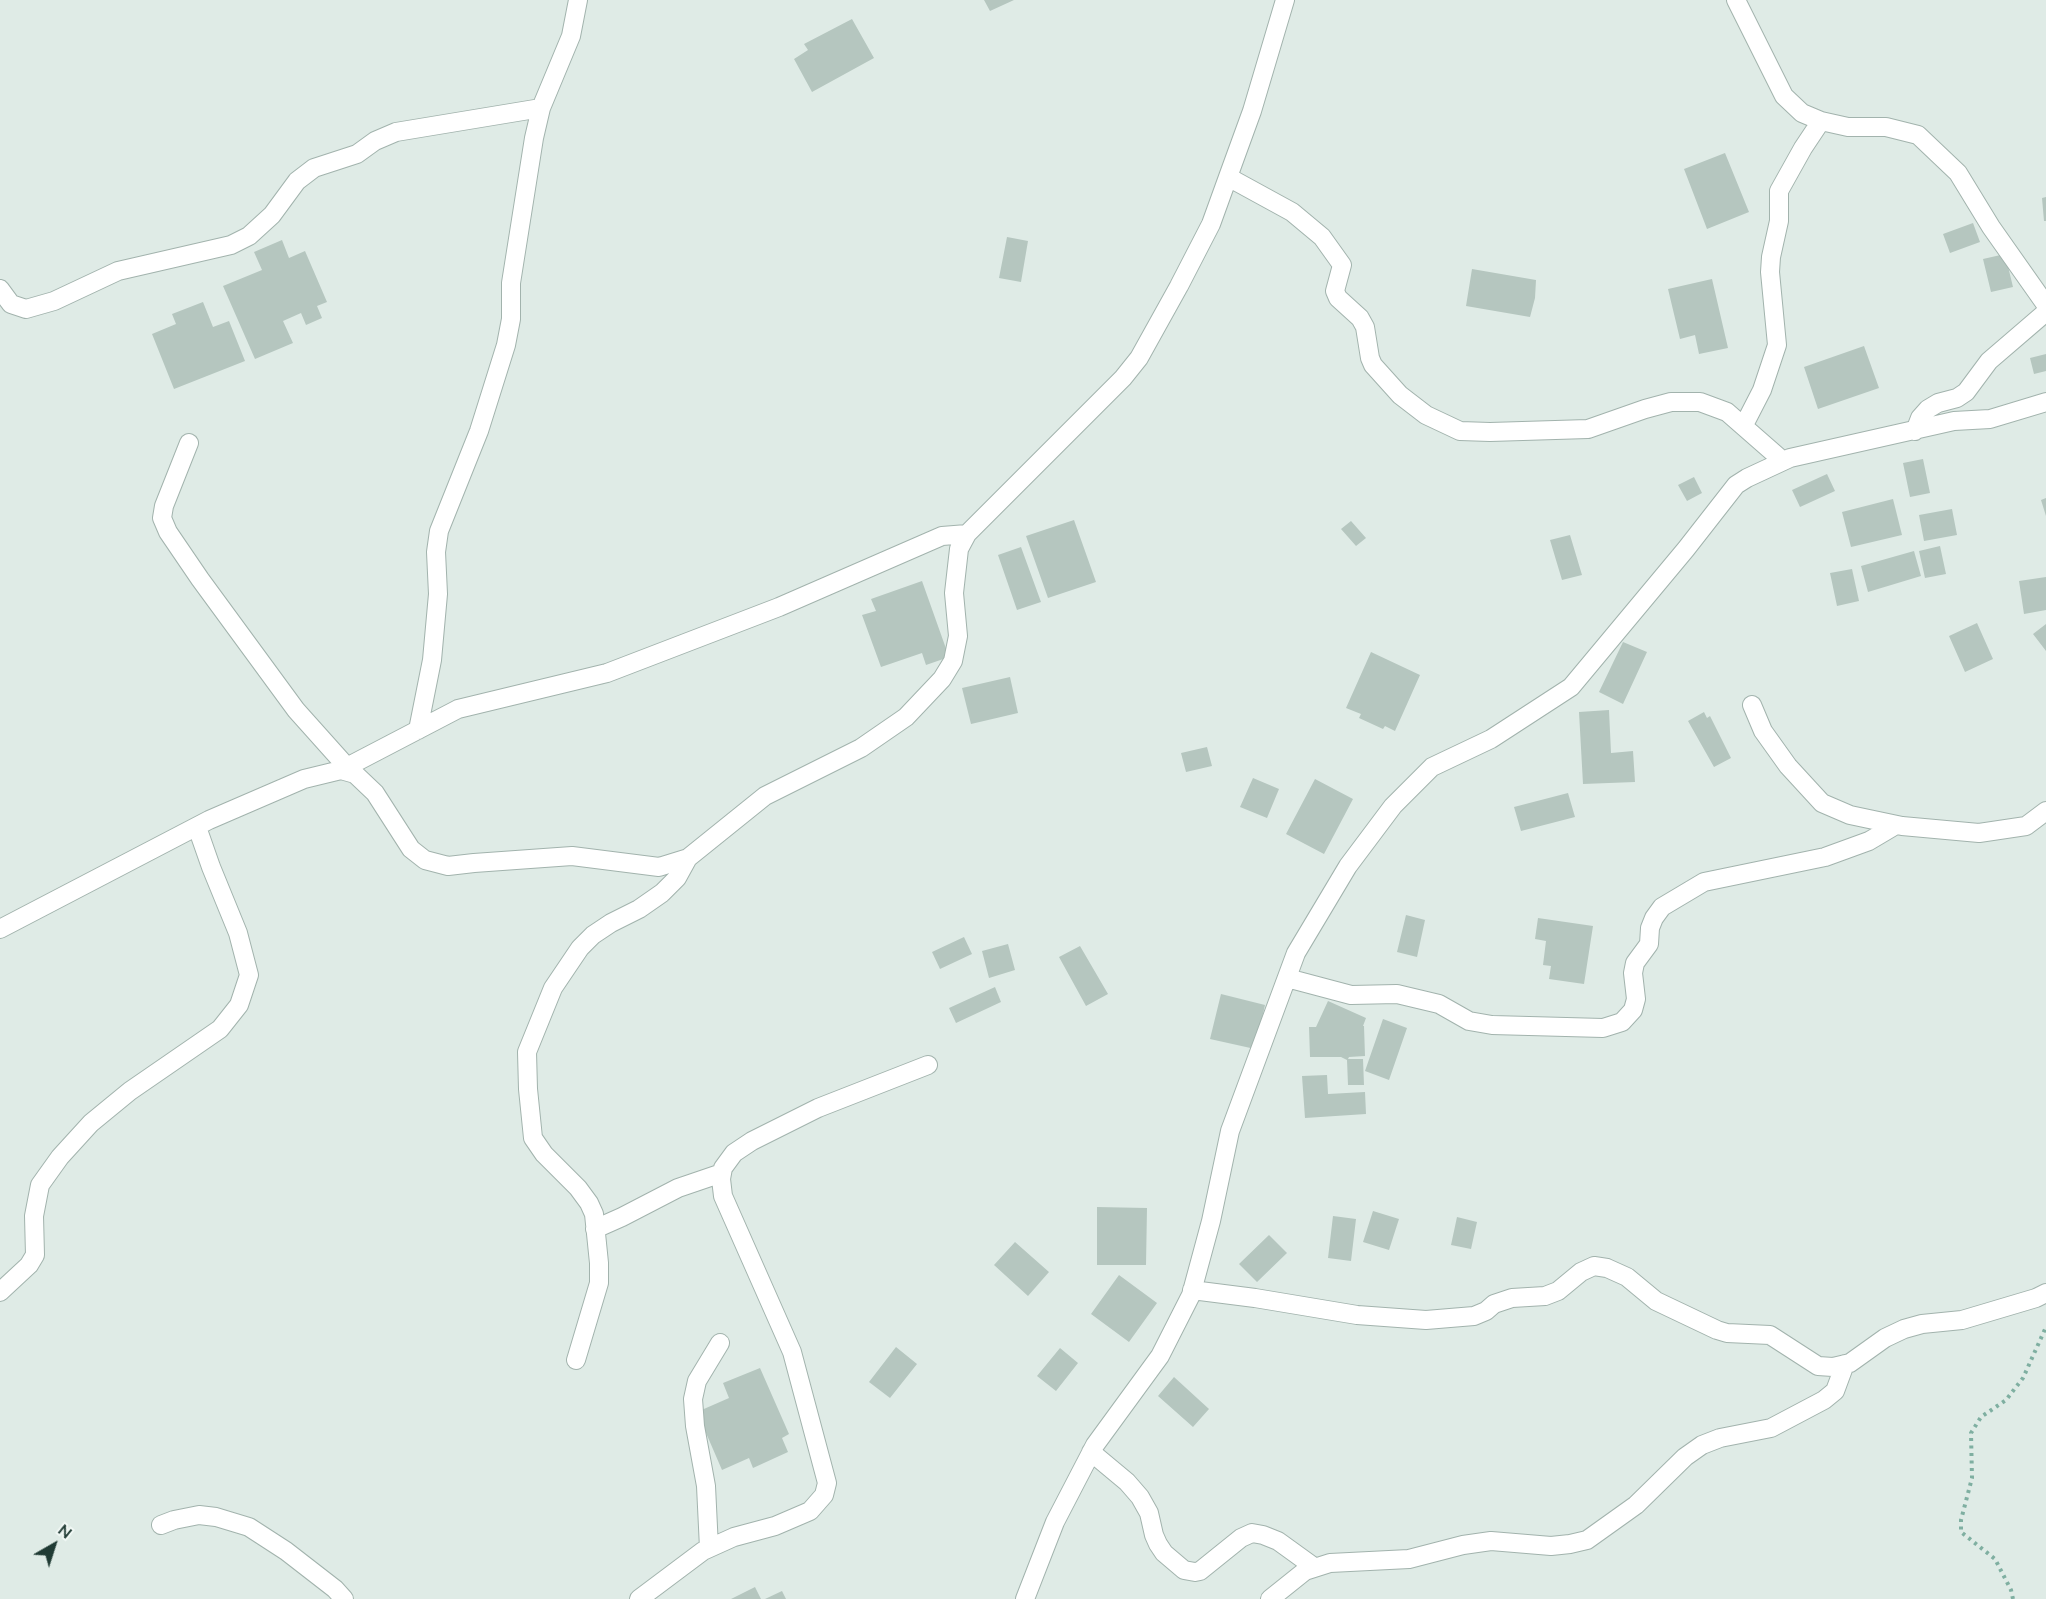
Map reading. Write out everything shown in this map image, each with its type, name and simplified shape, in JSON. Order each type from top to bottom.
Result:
[{"type":"street","points":[[418,730],[432,660],[438,594],[436,552],[439,531],[479,431],[506,345],[511,319],[511,283],[534,138],[541,108],[571,36],[578,0]]},
{"type":"street","points":[[189,443],[164,506],[162,518],[168,532],[290,701],[344,768],[355,774],[375,793],[411,849],[425,860],[448,866],[573,855],[659,867],[688,858],[777,788],[828,766],[888,730],[906,717],[942,679],[953,660],[958,636],[954,593],[959,549],[967,534],[1083,420],[1139,358],[1211,224],[1252,111],[1285,0]]},
{"type":"street","points":[[1736,0],[1784,96],[1802,113],[1821,121],[1848,127],[1886,128],[1918,135],[1958,173],[1991,226],[2046,305]]},
{"type":"street","points":[[0,290],[10,304],[26,309],[54,301],[118,271],[231,245],[249,236],[272,215],[297,181],[314,168],[357,154],[375,141],[396,132],[541,108]]},
{"type":"street","points":[[1744,425],[1762,390],[1777,345],[1770,272],[1779,221],[1779,191],[1821,121]]},
{"type":"street","points":[[1228,177],[1292,212],[1322,237],[1342,265],[1335,291],[1338,298],[1365,327],[1373,365],[1400,395],[1426,415],[1460,431],[1588,429],[1671,402],[1700,402],[1727,412],[1783,461]]},
{"type":"street","points":[[1915,431],[1920,418],[1928,409],[1938,403],[1957,398],[1966,392],[1989,361],[2046,312]]},
{"type":"street","points":[[1026,1599],[1055,1522],[1091,1452],[1160,1356],[1192,1290],[1211,1221],[1230,1131],[1296,953],[1348,866],[1393,806],[1432,767],[1491,739],[1571,687],[1700,532],[1736,485],[1747,478],[1783,461],[1954,422],[1990,419],[2046,402]]},
{"type":"street","points":[[0,929],[196,827],[304,779],[344,768],[458,709],[607,673],[779,607],[942,536],[967,534]]},
{"type":"street","points":[[1752,705],[1763,731],[1788,766],[1822,803],[1850,815],[1896,825],[1979,833],[2026,826],[2046,811]]},
{"type":"street","points":[[1287,978],[1351,995],[1397,994],[1439,1004],[1469,1021],[1492,1026],[1602,1028],[1622,1022],[1633,1010],[1636,999],[1633,973],[1635,963],[1649,944],[1650,928],[1662,908],[1704,882],[1825,857],[1869,841],[1896,825]]},
{"type":"street","points":[[0,1292],[29,1265],[35,1256],[34,1216],[40,1185],[60,1157],[91,1123],[130,1091],[220,1029],[239,1005],[249,975],[238,933],[196,827]]},
{"type":"street","points":[[576,1360],[599,1283],[594,1214],[578,1188],[543,1154],[533,1138],[527,1052],[553,988],[580,948],[593,935],[662,893],[677,878],[688,858]]},
{"type":"street","points":[[639,1599],[709,1548],[734,1537],[775,1526],[810,1511],[824,1495],[827,1483],[792,1352],[723,1196],[720,1179],[722,1173],[734,1153],[752,1141],[818,1108],[928,1065]]},
{"type":"street","points":[[595,1228],[622,1217],[678,1188],[722,1173]]},
{"type":"street","points":[[1192,1290],[1357,1315],[1426,1320],[1474,1316],[1486,1311],[1494,1304],[1512,1298],[1545,1296],[1558,1291],[1581,1272],[1594,1266],[1607,1268],[1626,1277],[1656,1301],[1717,1330],[1727,1333],[1770,1335],[1818,1366],[1833,1367],[1850,1363],[1885,1338],[1904,1329],[1922,1323],[1962,1320],[2046,1293]]},
{"type":"street","points":[[709,1548],[706,1486],[695,1426],[693,1399],[697,1381],[720,1343]]},
{"type":"street","points":[[1269,1599],[1299,1575],[1314,1567],[1330,1563],[1409,1559],[1463,1545],[1491,1541],[1551,1546],[1587,1540],[1636,1505],[1685,1457],[1702,1444],[1771,1428],[1824,1400],[1835,1391],[1845,1364]]},
{"type":"street","points":[[1091,1452],[1140,1497],[1149,1513],[1158,1544],[1164,1553],[1184,1570],[1200,1571],[1241,1538],[1252,1533],[1278,1541],[1314,1567]]},
{"type":"street","points":[[161,1525],[199,1515],[216,1517],[249,1527],[286,1551],[335,1589],[344,1599]]},
{"type":"path","points":[[2013,1599],[2011,1590],[1995,1559],[1961,1532],[1961,1520],[1972,1478],[1971,1433],[1981,1417],[2006,1400],[2023,1378],[2046,1327]]},
{"type":"building","points":[[984,0],[1014,0],[990,11]]},
{"type":"building","points":[[852,19],[874,58],[812,92],[794,59],[808,50],[804,44]]},
{"type":"building","points":[[1725,153],[1749,212],[1707,229],[1684,169]]},
{"type":"building","points":[[2046,197],[2046,221],[2044,221],[2042,198]]},
{"type":"building","points":[[1973,223],[1980,242],[1950,253],[1943,234]]},
{"type":"building","points":[[1007,237],[1028,241],[1021,282],[999,278]]},
{"type":"building","points":[[282,240],[289,258],[305,251],[327,302],[317,306],[322,318],[306,325],[301,313],[283,321],[293,343],[255,359],[223,286],[262,270],[254,252]]},
{"type":"building","points":[[2005,254],[2013,287],[1991,292],[1983,259]]},
{"type":"building","points":[[1472,269],[1536,280],[1535,298],[1530,317],[1466,306]]},
{"type":"building","points":[[1712,279],[1728,348],[1699,354],[1695,335],[1680,339],[1668,289]]},
{"type":"building","points":[[203,302],[213,327],[229,321],[245,361],[174,389],[152,334],[176,324],[172,314]]},
{"type":"building","points":[[1864,346],[1879,388],[1818,409],[1804,367]]},
{"type":"building","points":[[2046,354],[2046,371],[2034,374],[2030,358]]},
{"type":"building","points":[[1923,459],[1930,493],[1910,497],[1903,463]]},
{"type":"building","points":[[1827,474],[1835,491],[1800,507],[1792,490]]},
{"type":"building","points":[[1694,477],[1702,493],[1687,501],[1678,485]]},
{"type":"building","points":[[2046,498],[2046,516],[2041,500]]},
{"type":"building","points":[[1893,499],[1902,535],[1851,547],[1842,512]]},
{"type":"building","points":[[1952,509],[1957,535],[1924,541],[1919,515]]},
{"type":"building","points":[[1074,520],[1096,582],[1048,598],[1026,536]]},
{"type":"building","points":[[1351,521],[1366,538],[1356,546],[1341,529]]},
{"type":"building","points":[[1570,535],[1582,575],[1562,580],[1550,540]]},
{"type":"building","points":[[1940,546],[1946,574],[1925,578],[1919,551]]},
{"type":"building","points":[[1021,547],[1041,602],[1017,610],[998,555]]},
{"type":"building","points":[[1914,551],[1921,576],[1868,592],[1861,566]]},
{"type":"building","points":[[1852,569],[1859,601],[1837,606],[1830,573]]},
{"type":"building","points":[[2046,577],[2046,610],[2024,614],[2019,581]]},
{"type":"building","points":[[922,581],[949,657],[926,665],[922,653],[881,667],[862,615],[876,611],[871,599]]},
{"type":"building","points":[[1977,623],[1993,659],[1965,672],[1949,636]]},
{"type":"building","points":[[2046,624],[2046,651],[2033,634]]},
{"type":"building","points":[[1623,642],[1647,652],[1623,704],[1599,692]]},
{"type":"building","points":[[1371,652],[1420,675],[1395,731],[1385,726],[1383,729],[1359,718],[1361,714],[1346,708]]},
{"type":"building","points":[[1010,677],[1018,713],[971,724],[962,688]]},
{"type":"building","points":[[1609,710],[1611,753],[1633,751],[1635,782],[1583,784],[1579,712]]},
{"type":"building","points":[[1704,712],[1707,718],[1710,716],[1731,758],[1714,767],[1688,721]]},
{"type":"building","points":[[1207,747],[1212,766],[1186,772],[1181,753]]},
{"type":"building","points":[[1253,778],[1279,789],[1267,818],[1240,807]]},
{"type":"building","points":[[1315,779],[1353,799],[1324,854],[1286,834]]},
{"type":"building","points":[[1568,793],[1575,817],[1521,831],[1514,807]]},
{"type":"building","points":[[1406,915],[1425,920],[1417,957],[1397,952]]},
{"type":"building","points":[[1538,918],[1593,926],[1584,984],[1549,979],[1551,966],[1543,965],[1546,941],[1535,939]]},
{"type":"building","points":[[964,937],[972,954],[940,969],[932,952]]},
{"type":"building","points":[[1008,944],[1015,970],[989,978],[982,951]]},
{"type":"building","points":[[1080,946],[1108,994],[1086,1006],[1059,957]]},
{"type":"building","points":[[995,987],[1001,1002],[956,1023],[949,1008]]},
{"type":"building","points":[[1221,994],[1265,1005],[1255,1049],[1210,1039]]},
{"type":"building","points":[[1328,1001],[1366,1018],[1363,1026],[1365,1056],[1348,1059],[1363,1059],[1364,1085],[1348,1085],[1347,1060],[1341,1057],[1310,1057],[1309,1027],[1316,1027]]},
{"type":"building","points":[[1383,1019],[1407,1028],[1389,1080],[1365,1071]]},
{"type":"building","points":[[1327,1075],[1328,1094],[1365,1092],[1366,1114],[1305,1118],[1302,1076]]},
{"type":"building","points":[[1097,1207],[1147,1208],[1146,1265],[1097,1265]]},
{"type":"building","points":[[1373,1211],[1399,1219],[1389,1250],[1363,1242]]},
{"type":"building","points":[[1333,1216],[1356,1219],[1351,1261],[1328,1258]]},
{"type":"building","points":[[1457,1217],[1477,1222],[1471,1249],[1451,1245]]},
{"type":"building","points":[[1269,1235],[1287,1253],[1257,1282],[1239,1264]]},
{"type":"building","points":[[1015,1242],[1049,1272],[1028,1296],[994,1265]]},
{"type":"building","points":[[1119,1275],[1157,1303],[1129,1342],[1091,1314]]},
{"type":"building","points":[[896,1347],[917,1364],[890,1398],[869,1382]]},
{"type":"building","points":[[1060,1348],[1078,1363],[1056,1391],[1037,1376]]},
{"type":"building","points":[[760,1368],[789,1434],[782,1438],[788,1452],[753,1468],[749,1458],[722,1470],[697,1412],[729,1398],[723,1383]]},
{"type":"building","points":[[1174,1377],[1209,1409],[1193,1427],[1158,1396]]},
{"type":"building","points":[[755,1587],[761,1599],[731,1599]]},
{"type":"building","points":[[782,1591],[786,1599],[765,1599]]}]
